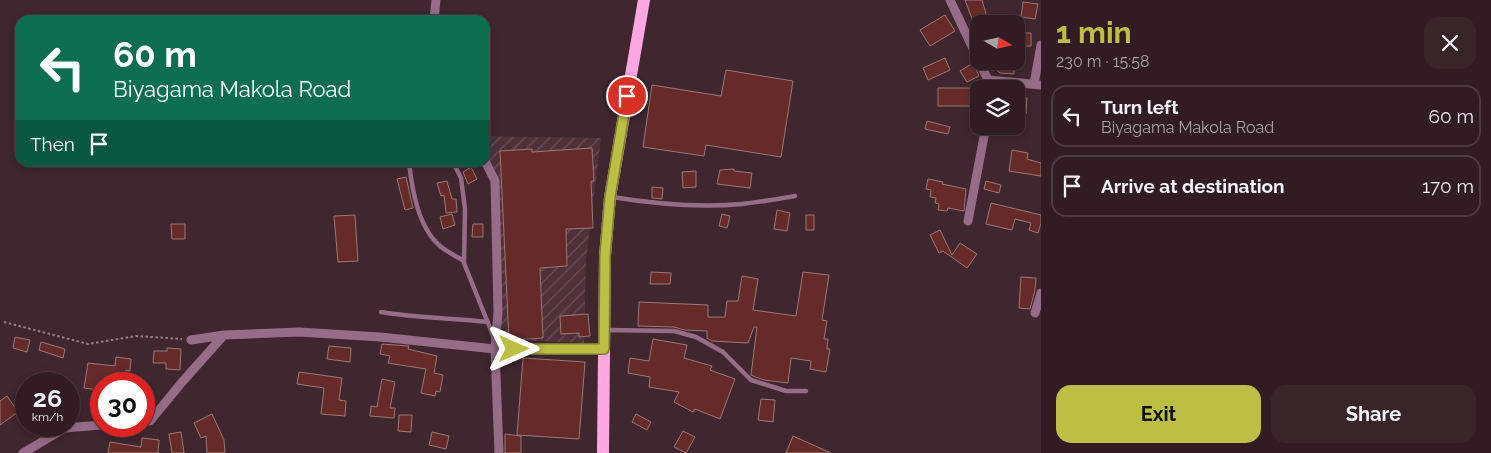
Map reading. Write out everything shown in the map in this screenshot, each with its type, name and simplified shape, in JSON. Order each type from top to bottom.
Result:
[{"type":"main road","points":[[603,453],[605,256],[610,197],[644,0]]},
{"type":"street","points":[[434,15],[436,0]]},
{"type":"street","points":[[950,0],[970,42]]},
{"type":"street","points":[[1025,85],[1038,85],[1041,45]]},
{"type":"street","points":[[968,221],[984,135]]},
{"type":"street","points":[[488,167],[495,182],[499,453]]},
{"type":"street","points":[[1035,313],[1041,293]]},
{"type":"street","points":[[191,340],[224,335],[299,332],[496,346],[604,349]]},
{"type":"street","points":[[155,415],[224,335]]},
{"type":"street","points":[[23,453],[65,428],[90,426]]},
{"type":"lane","points":[[410,167],[412,189],[424,224],[440,246],[464,261]]},
{"type":"lane","points":[[456,167],[461,178],[465,209],[464,261],[496,346]]},
{"type":"lane","points":[[610,197],[688,206],[741,204],[795,196]]},
{"type":"lane","points":[[381,312],[406,316],[488,322]]},
{"type":"lane","points":[[604,330],[674,331],[696,337],[723,352],[751,380],[786,390],[806,390]]},
{"type":"path","points":[[4,322],[88,344],[136,336],[191,340]]},
{"type":"shaded area","points":[[490,136],[601,138],[586,260],[584,343],[498,339],[495,171],[490,160]]},
{"type":"building","points":[[965,0],[982,0],[986,15],[971,15]]},
{"type":"building","points":[[1023,2],[1038,4],[1035,19],[1021,15]]},
{"type":"building","points":[[945,15],[955,31],[930,46],[920,30]]},
{"type":"building","points":[[1025,33],[1031,33],[1031,46],[1025,46]]},
{"type":"building","points":[[945,58],[950,70],[928,80],[923,68]]},
{"type":"building","points":[[970,65],[970,70],[976,70],[979,76],[967,82],[960,71]]},
{"type":"building","points":[[726,70],[793,81],[781,157],[706,145],[704,156],[643,147],[652,85],[721,96]]},
{"type":"building","points":[[996,70],[1014,70],[1014,74],[1000,73]]},
{"type":"building","points":[[938,88],[970,88],[970,106],[938,106]]},
{"type":"building","points":[[1025,98],[1027,98],[1026,114]]},
{"type":"building","points":[[927,121],[950,127],[948,134],[925,129]]},
{"type":"building","points":[[592,148],[594,181],[591,181],[593,228],[566,229],[567,266],[540,268],[543,338],[509,340],[500,151],[532,149],[532,152]]},
{"type":"building","points":[[1012,150],[1028,153],[1027,159],[1041,163],[1041,176],[1009,171]]},
{"type":"building","points":[[471,167],[477,179],[468,184],[463,172]]},
{"type":"building","points":[[734,169],[734,171],[752,173],[750,188],[717,184],[720,170]]},
{"type":"building","points":[[696,171],[696,187],[683,188],[682,172]]},
{"type":"building","points":[[406,177],[413,208],[405,210],[397,179]]},
{"type":"building","points":[[928,179],[966,189],[964,211],[948,208],[947,211],[938,210],[939,204],[935,203],[936,198],[930,197],[931,190],[926,189]]},
{"type":"building","points":[[447,181],[452,199],[456,199],[457,212],[446,213],[444,195],[441,196],[437,183]]},
{"type":"building","points":[[986,181],[1001,185],[999,193],[984,189]]},
{"type":"building","points":[[652,187],[663,188],[662,199],[652,198]]},
{"type":"building","points":[[991,203],[1041,215],[1038,233],[1029,230],[1031,223],[1015,219],[1012,230],[986,224]]},
{"type":"building","points":[[777,210],[790,213],[787,231],[774,229]]},
{"type":"building","points":[[452,214],[455,225],[443,229],[440,217]]},
{"type":"building","points":[[722,214],[730,216],[727,228],[719,226]]},
{"type":"building","points":[[355,215],[358,261],[338,262],[334,216]]},
{"type":"building","points":[[806,215],[814,215],[814,230],[806,230]]},
{"type":"building","points":[[171,224],[185,224],[185,239],[172,239]]},
{"type":"building","points":[[473,224],[483,224],[483,237],[472,237]]},
{"type":"building","points":[[940,230],[952,255],[960,243],[977,254],[967,268],[943,251],[939,253],[930,235]]},
{"type":"building","points":[[651,272],[671,273],[670,284],[650,284]]},
{"type":"building","points":[[803,272],[829,275],[822,320],[827,321],[824,339],[828,339],[827,349],[830,349],[826,372],[810,369],[811,361],[791,358],[788,383],[764,380],[751,375],[757,327],[754,327],[748,343],[712,341],[707,338],[707,331],[684,330],[674,327],[638,326],[639,302],[708,305],[708,317],[725,317],[727,301],[738,301],[742,276],[758,279],[753,310],[796,316]]},
{"type":"building","points":[[1021,277],[1036,278],[1030,309],[1019,308]]},
{"type":"building","points":[[588,314],[590,336],[579,337],[579,333],[561,334],[560,316]]},
{"type":"building","points":[[15,337],[30,340],[27,352],[13,348]]},
{"type":"building","points":[[653,339],[687,345],[684,358],[712,366],[710,370],[735,379],[720,419],[695,409],[693,412],[674,402],[679,392],[649,387],[650,377],[628,373],[630,358],[649,361]]},
{"type":"building","points":[[41,342],[65,349],[63,358],[39,350]]},
{"type":"building","points":[[382,344],[409,346],[408,349],[437,356],[434,373],[443,375],[440,392],[436,391],[435,396],[421,393],[426,369],[388,363],[390,356],[380,354]]},
{"type":"building","points":[[329,346],[351,348],[350,362],[327,359]]},
{"type":"building","points":[[167,348],[181,349],[180,370],[166,369],[166,363],[153,363],[154,351],[167,351]]},
{"type":"building","points":[[116,357],[131,359],[130,371],[90,372],[90,389],[84,388],[88,363],[115,366]]},
{"type":"building","points":[[523,358],[585,362],[579,439],[517,435]]},
{"type":"building","points":[[299,372],[342,378],[339,400],[346,401],[345,416],[321,414],[324,388],[297,384]]},
{"type":"building","points":[[382,379],[395,382],[390,408],[395,408],[394,418],[370,416],[371,406],[377,407]]},
{"type":"building","points":[[7,396],[15,408],[15,414],[0,425],[0,401]]},
{"type":"building","points":[[761,399],[775,400],[773,422],[758,420]]},
{"type":"building","points":[[212,414],[224,440],[225,453],[207,453],[206,436],[201,438],[194,423]]},
{"type":"building","points":[[636,414],[651,422],[647,430],[632,422]]},
{"type":"building","points":[[399,415],[412,415],[411,432],[398,431]]},
{"type":"building","points":[[683,431],[695,437],[686,453],[674,447]]},
{"type":"building","points":[[181,432],[184,453],[172,453],[169,434]]},
{"type":"building","points":[[432,432],[449,436],[446,449],[429,445]]},
{"type":"building","points":[[505,434],[521,436],[521,453],[505,453]]},
{"type":"building","points":[[793,436],[831,453],[786,453]]},
{"type":"building","points":[[142,438],[159,440],[158,453],[108,453],[110,442],[141,447]]},
{"type":"route","points":[[514,349],[604,349],[605,256],[610,197],[627,96]]}]
